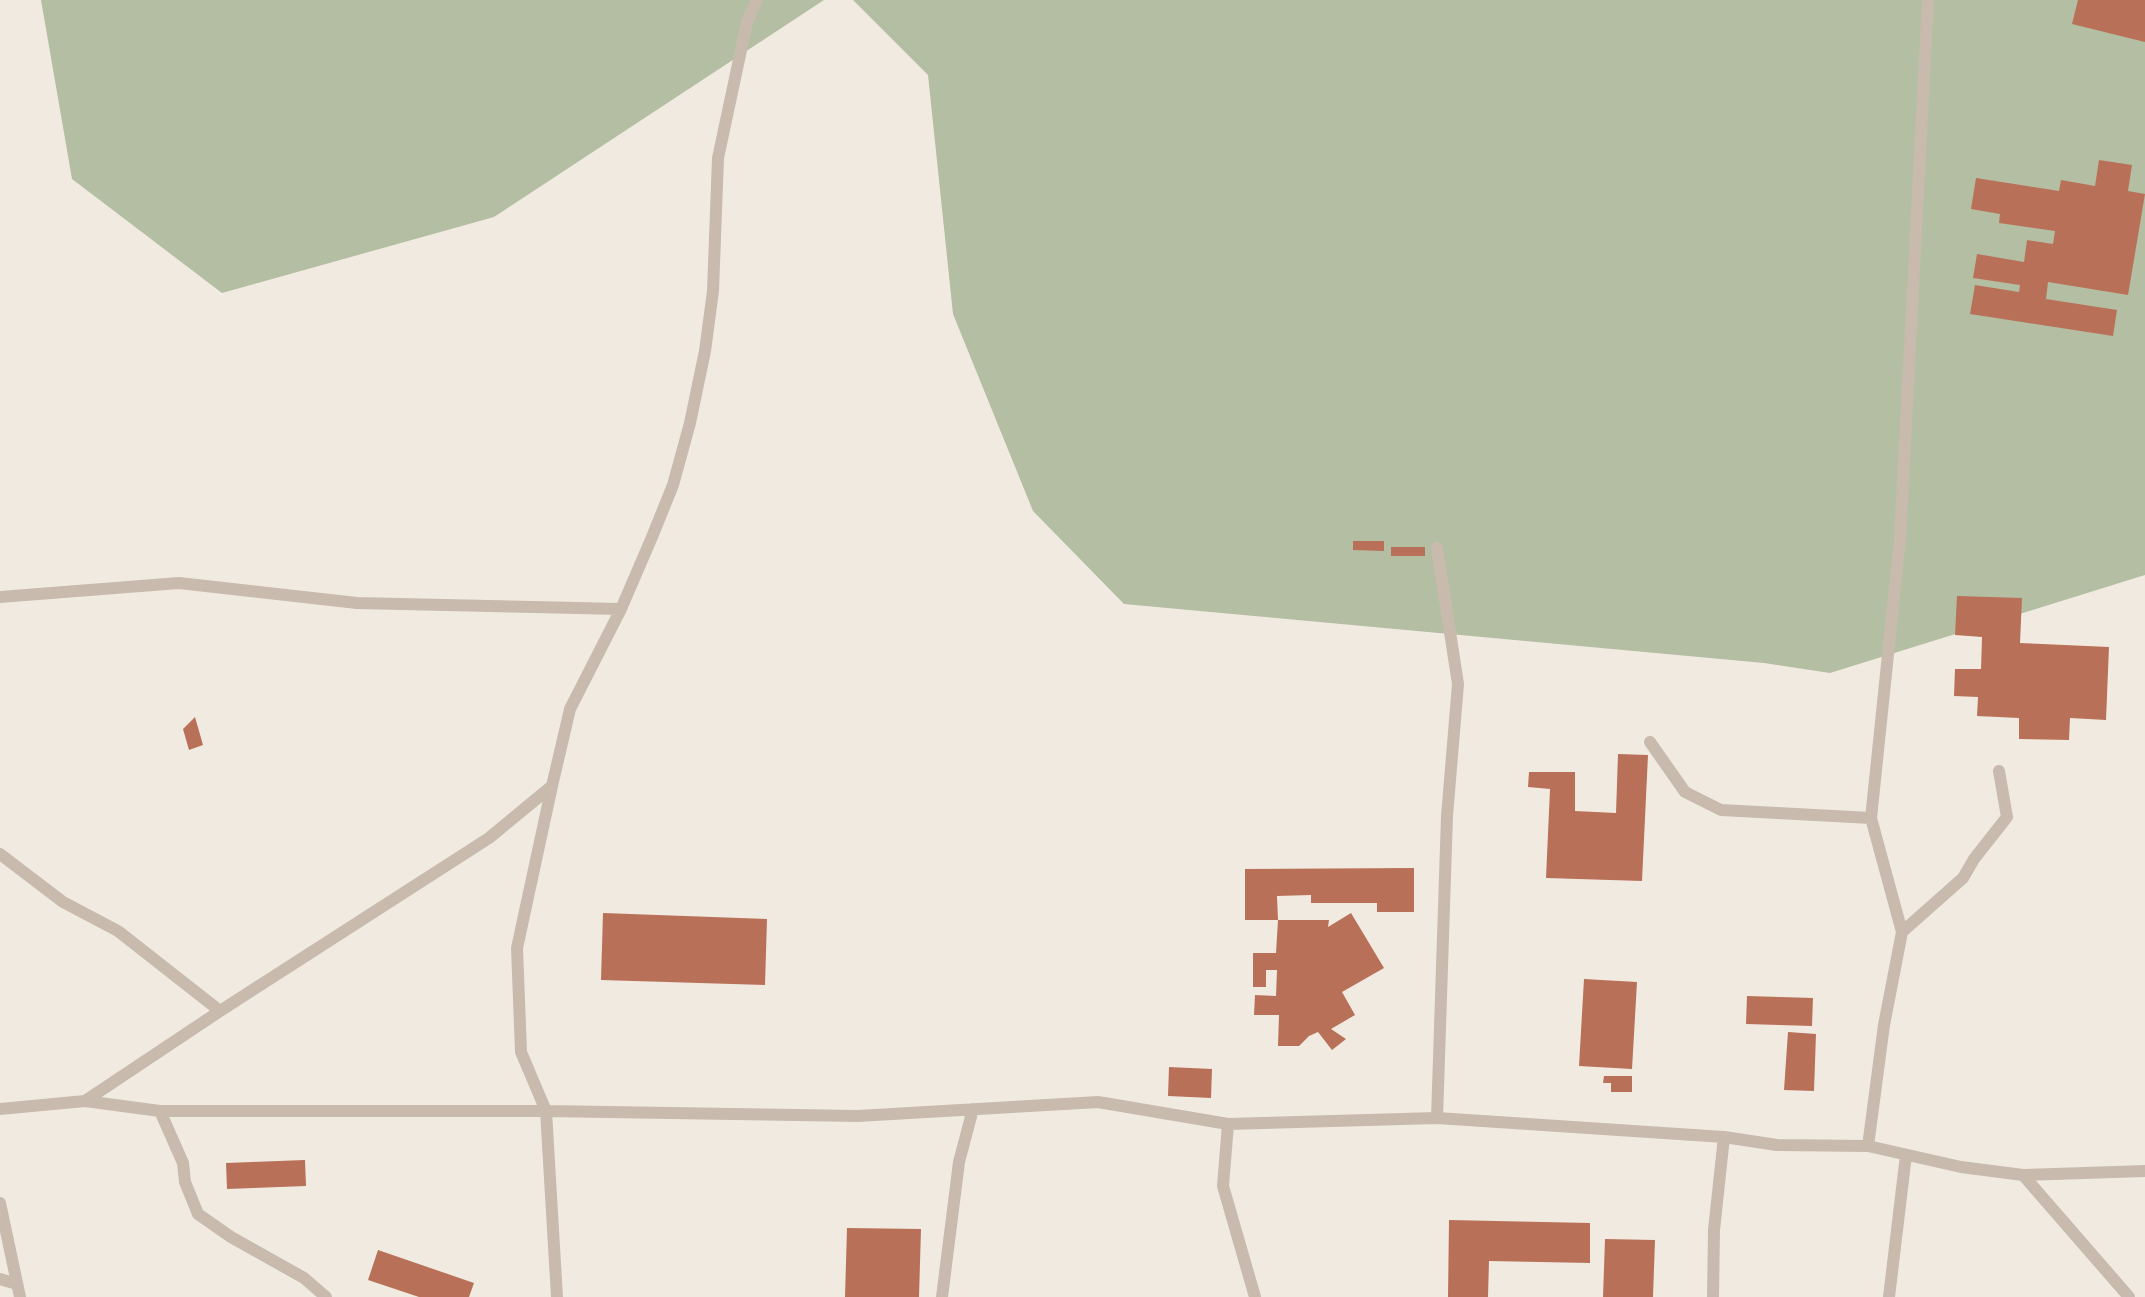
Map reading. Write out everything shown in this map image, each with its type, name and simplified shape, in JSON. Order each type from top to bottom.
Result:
[{"type":"street","points":[[558,1297],[546,1111],[521,1052],[517,948],[570,708],[621,609],[673,485],[690,423],[705,352],[713,291],[718,158],[747,22],[757,0]]},
{"type":"street","points":[[1868,1146],[1884,1025],[1902,932],[1871,818],[1900,540],[1928,0]]},
{"type":"street","points":[[1437,548],[1458,684],[1447,816],[1437,1118]]},
{"type":"street","points":[[3,598],[179,583],[357,603],[621,609]]},
{"type":"street","points":[[1650,742],[1685,792],[1721,810],[1871,818]]},
{"type":"street","points":[[1902,932],[1963,878],[1974,859],[2007,817],[1999,770]]},
{"type":"street","points":[[85,1101],[220,1011],[489,838],[552,786]]},
{"type":"street","points":[[0,854],[63,902],[118,931],[220,1011]]},
{"type":"street","points":[[0,1109],[85,1101],[160,1111],[546,1111],[858,1116],[1098,1102],[1228,1124],[1437,1118],[1724,1137],[1777,1144],[1868,1146],[1961,1167],[2022,1175],[2145,1171]]},
{"type":"street","points":[[942,1297],[959,1162],[973,1109]]},
{"type":"street","points":[[160,1111],[183,1164],[185,1182],[198,1214],[231,1237],[304,1278],[326,1297]]},
{"type":"street","points":[[1228,1124],[1223,1186],[1255,1297]]},
{"type":"street","points":[[1713,1297],[1714,1230],[1724,1137]]},
{"type":"street","points":[[1889,1297],[1906,1155]]},
{"type":"street","points":[[2022,1175],[2129,1297]]},
{"type":"street","points":[[0,1203],[20,1297]]},
{"type":"street","points":[[0,1279],[16,1284]]},
{"type":"green space","points":[[41,0],[824,0],[494,217],[222,293],[72,179]]},
{"type":"green space","points":[[853,0],[2145,0],[2145,575],[1830,673],[1764,663],[1124,604],[1033,511],[953,314],[928,75]]},
{"type":"building","points":[[2078,0],[2145,0],[2145,42],[2072,24]]},
{"type":"building","points":[[2099,160],[2132,165],[2128,191],[2145,194],[2128,295],[2048,282],[2046,299],[2117,310],[2113,336],[1970,314],[1975,285],[2019,292],[2020,285],[1973,278],[1977,254],[2024,262],[2027,240],[2053,244],[2055,231],[1999,223],[2000,214],[1971,209],[1976,178],[2059,191],[2061,180],[2095,186]]},
{"type":"building","points":[[1353,541],[1384,541],[1384,551],[1353,550]]},
{"type":"building","points":[[1391,547],[1425,547],[1425,556],[1391,556]]},
{"type":"building","points":[[1957,596],[2022,598],[2020,643],[2109,647],[2106,720],[2070,718],[2069,740],[2019,739],[2019,718],[1977,716],[1978,697],[1954,696],[1955,669],[1981,669],[1982,637],[1955,635]]},
{"type":"building","points":[[195,717],[203,745],[189,750],[183,729]]},
{"type":"building","points":[[1618,754],[1648,755],[1642,881],[1546,878],[1550,789],[1528,787],[1529,772],[1575,772],[1575,811],[1616,813]]},
{"type":"building","points":[[1414,868],[1414,912],[1377,912],[1377,903],[1311,903],[1311,895],[1277,896],[1278,920],[1245,920],[1245,869]]},
{"type":"building","points":[[603,913],[767,919],[765,985],[601,980]]},
{"type":"building","points":[[1351,913],[1384,968],[1342,992],[1355,1015],[1331,1029],[1346,1039],[1332,1050],[1318,1032],[1309,1036],[1299,1046],[1278,1046],[1279,1015],[1254,1015],[1255,995],[1276,996],[1277,970],[1266,970],[1266,987],[1253,987],[1253,953],[1276,953],[1278,920],[1329,920],[1328,927]]},
{"type":"building","points":[[1584,979],[1637,982],[1632,1069],[1579,1066]]},
{"type":"building","points":[[1747,996],[1813,998],[1812,1026],[1746,1024]]},
{"type":"building","points":[[1788,1032],[1816,1034],[1814,1091],[1784,1090]]},
{"type":"building","points":[[1169,1067],[1212,1069],[1211,1098],[1168,1096]]},
{"type":"building","points":[[1604,1076],[1632,1076],[1632,1092],[1611,1092],[1611,1083],[1603,1083]]},
{"type":"building","points":[[305,1160],[306,1186],[227,1189],[226,1163]]},
{"type":"building","points":[[1449,1220],[1590,1223],[1590,1263],[1489,1261],[1488,1297],[1448,1297]]},
{"type":"building","points":[[847,1228],[921,1229],[919,1297],[845,1297]]},
{"type":"building","points":[[1605,1239],[1655,1240],[1653,1297],[1603,1297]]},
{"type":"building","points":[[378,1250],[474,1283],[469,1297],[419,1297],[368,1280]]}]
